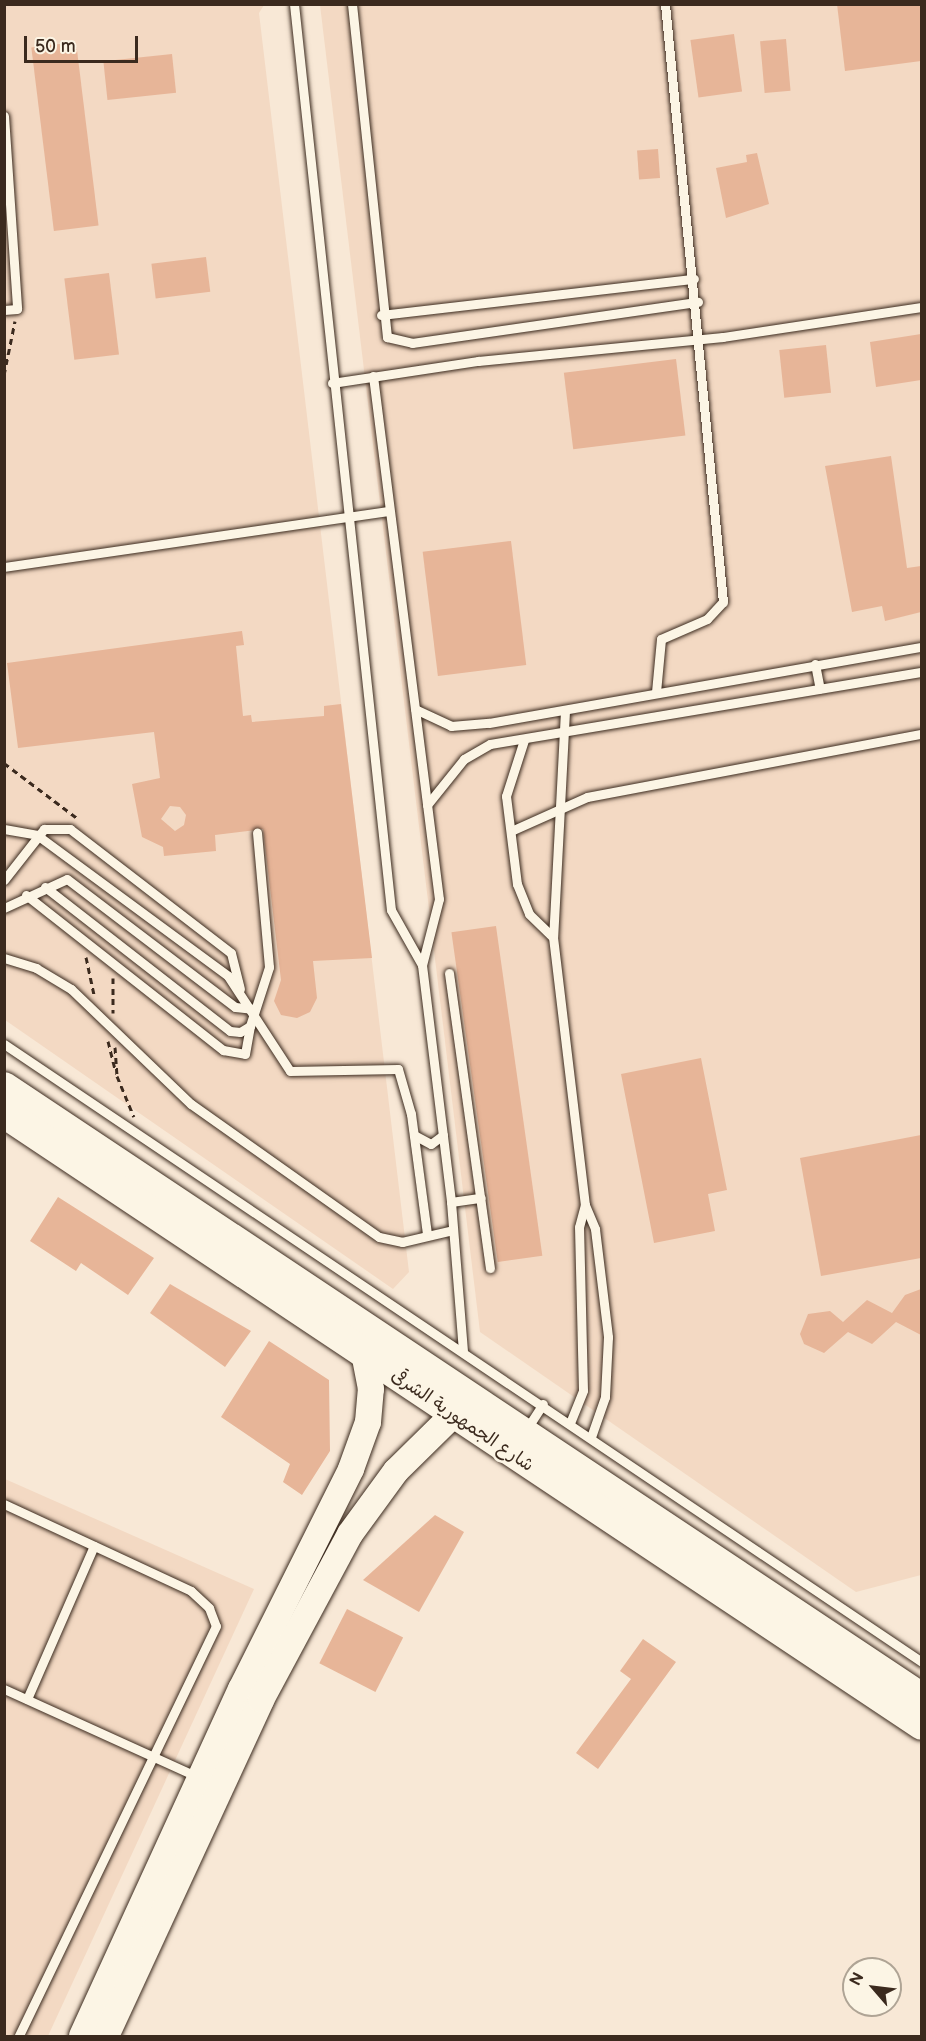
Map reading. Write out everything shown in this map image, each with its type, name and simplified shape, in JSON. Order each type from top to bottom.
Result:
[{"type":"main road","name":"شارع الجمهورية الشرقى","points":[[4,1087],[370,1346],[452,1416],[510,1433],[921,1725]]},
{"type":"main road","name":"شارع الجمهورية الشرقى","points":[[4,1113],[510,1433],[921,1698]]},
{"type":"main road","points":[[106,2037],[251,1695],[355,1460],[371,1408],[370,1346]]},
{"type":"main road","points":[[82,2037],[200,1778],[350,1534],[396,1471],[452,1416]]},
{"type":"lane","points":[[294,4],[332,383],[391,909],[422,964]]},
{"type":"lane","points":[[352,4],[381,315],[387,337],[412,343],[698,302]]},
{"type":"lane","points":[[656,692],[661,639],[707,620],[723,602],[702,340],[665,4]]},
{"type":"lane","points":[[4,116],[17,309],[4,310]]},
{"type":"lane","points":[[381,315],[694,279]]},
{"type":"lane","points":[[332,383],[373,376],[702,340],[921,308]]},
{"type":"lane","points":[[373,376],[388,511],[439,899],[422,964],[451,1202],[463,1351]]},
{"type":"lane","points":[[4,567],[348,519],[388,511]]},
{"type":"lane","points":[[415,709],[451,726],[565,711],[656,692],[921,647]]},
{"type":"lane","points":[[815,664],[820,689]]},
{"type":"lane","points":[[427,805],[475,750],[921,672]]},
{"type":"lane","points":[[565,711],[558,807],[553,936],[585,1206],[595,1229],[608,1337],[605,1397],[591,1437]]},
{"type":"lane","points":[[511,831],[558,807],[613,791],[921,734]]},
{"type":"lane","points":[[524,740],[507,782],[511,831],[521,900],[553,936]]},
{"type":"lane","points":[[4,880],[37,835],[59,826],[82,838],[231,953],[240,991]]},
{"type":"lane","points":[[4,830],[37,835],[228,976],[254,1009],[290,1071],[398,1069],[414,1136],[426,1234]]},
{"type":"lane","points":[[26,895],[223,1050],[244,1054],[254,1009],[268,967],[257,833]]},
{"type":"lane","points":[[4,908],[26,895],[67,879],[229,1003],[254,1009]]},
{"type":"lane","points":[[45,887],[230,1031],[250,1026]]},
{"type":"lane","points":[[4,958],[36,968],[71,990],[191,1104],[379,1238],[402,1242],[426,1234],[453,1230]]},
{"type":"lane","points":[[449,973],[490,1268]]},
{"type":"lane","points":[[4,1044],[543,1404],[921,1662]]},
{"type":"lane","points":[[414,1136],[431,1144],[443,1135]]},
{"type":"lane","points":[[451,1202],[481,1198]]},
{"type":"lane","points":[[570,1423],[584,1390],[579,1227],[585,1206]]},
{"type":"lane","points":[[510,1433],[543,1404]]},
{"type":"lane","points":[[4,1504],[191,1591],[214,1617],[214,1635],[150,1755],[19,2037]]},
{"type":"lane","points":[[27,1699],[94,1546]]},
{"type":"lane","points":[[4,1689],[200,1778]]},
{"type":"path","points":[[4,375],[17,309]]},
{"type":"path","points":[[4,763],[72,812]]},
{"type":"shaded area","points":[[5,5],[264,5],[259,13],[409,1272],[393,1289],[5,1020]]},
{"type":"shaded area","points":[[320,5],[921,5],[921,1575],[856,1592],[480,1332]]},
{"type":"shaded area","points":[[5,1479],[254,1589],[48,2036],[5,2036]]},
{"type":"building","points":[[837,4],[921,4],[921,61],[845,71]]},
{"type":"building","points":[[734,34],[742,91],[699,98],[690,40]]},
{"type":"building","points":[[786,39],[791,91],[765,93],[760,41]]},
{"type":"building","points":[[76,42],[99,226],[54,231],[31,47]]},
{"type":"building","points":[[172,54],[176,93],[107,100],[103,61]]},
{"type":"building","points":[[658,149],[660,178],[639,179],[637,150]]},
{"type":"building","points":[[757,153],[769,204],[726,218],[716,168],[747,162],[746,155]]},
{"type":"building","points":[[206,257],[210,292],[156,298],[151,264]]},
{"type":"building","points":[[109,273],[119,354],[74,360],[64,278]]},
{"type":"building","points":[[921,334],[921,380],[876,387],[870,342]]},
{"type":"building","points":[[826,345],[831,393],[784,398],[779,350]]},
{"type":"building","points":[[676,359],[685,435],[573,449],[564,373]]},
{"type":"building","points":[[891,456],[907,568],[921,566],[921,612],[885,621],[882,606],[852,612],[825,466]]},
{"type":"building","points":[[511,541],[526,665],[438,676],[423,552]]},
{"type":"building","points":[[242,631],[244,645],[236,646],[243,716],[251,715],[252,722],[324,716],[324,706],[341,704],[372,958],[313,961],[317,998],[310,1012],[297,1018],[281,1015],[274,1001],[281,980],[263,829],[215,835],[216,851],[164,856],[163,847],[142,837],[132,784],[160,778],[154,732],[18,748],[7,663]],"holes":[[[170,806],[180,807],[186,815],[184,825],[175,831],[161,819]]]},
{"type":"building","points":[[496,926],[542,1256],[498,1262],[451,932]]},
{"type":"building","points":[[701,1058],[727,1190],[708,1194],[715,1231],[654,1243],[621,1074]]},
{"type":"building","points":[[921,1135],[921,1258],[821,1276],[800,1158]]},
{"type":"building","points":[[58,1197],[154,1258],[128,1295],[81,1263],[76,1271],[30,1241]]},
{"type":"building","points":[[170,1284],[251,1331],[225,1367],[150,1313]]},
{"type":"building","points":[[921,1289],[921,1335],[896,1322],[872,1344],[848,1332],[824,1353],[804,1344],[800,1334],[808,1314],[830,1311],[843,1322],[867,1300],[892,1313],[905,1295]]},
{"type":"building","points":[[269,1341],[329,1380],[330,1451],[302,1495],[283,1482],[290,1464],[221,1417]]},
{"type":"building","points":[[435,1515],[464,1532],[419,1612],[363,1580]]},
{"type":"building","points":[[347,1609],[403,1638],[375,1692],[319,1663]]},
{"type":"building","points":[[643,1639],[676,1662],[598,1769],[576,1753],[631,1679],[620,1671]]}]
